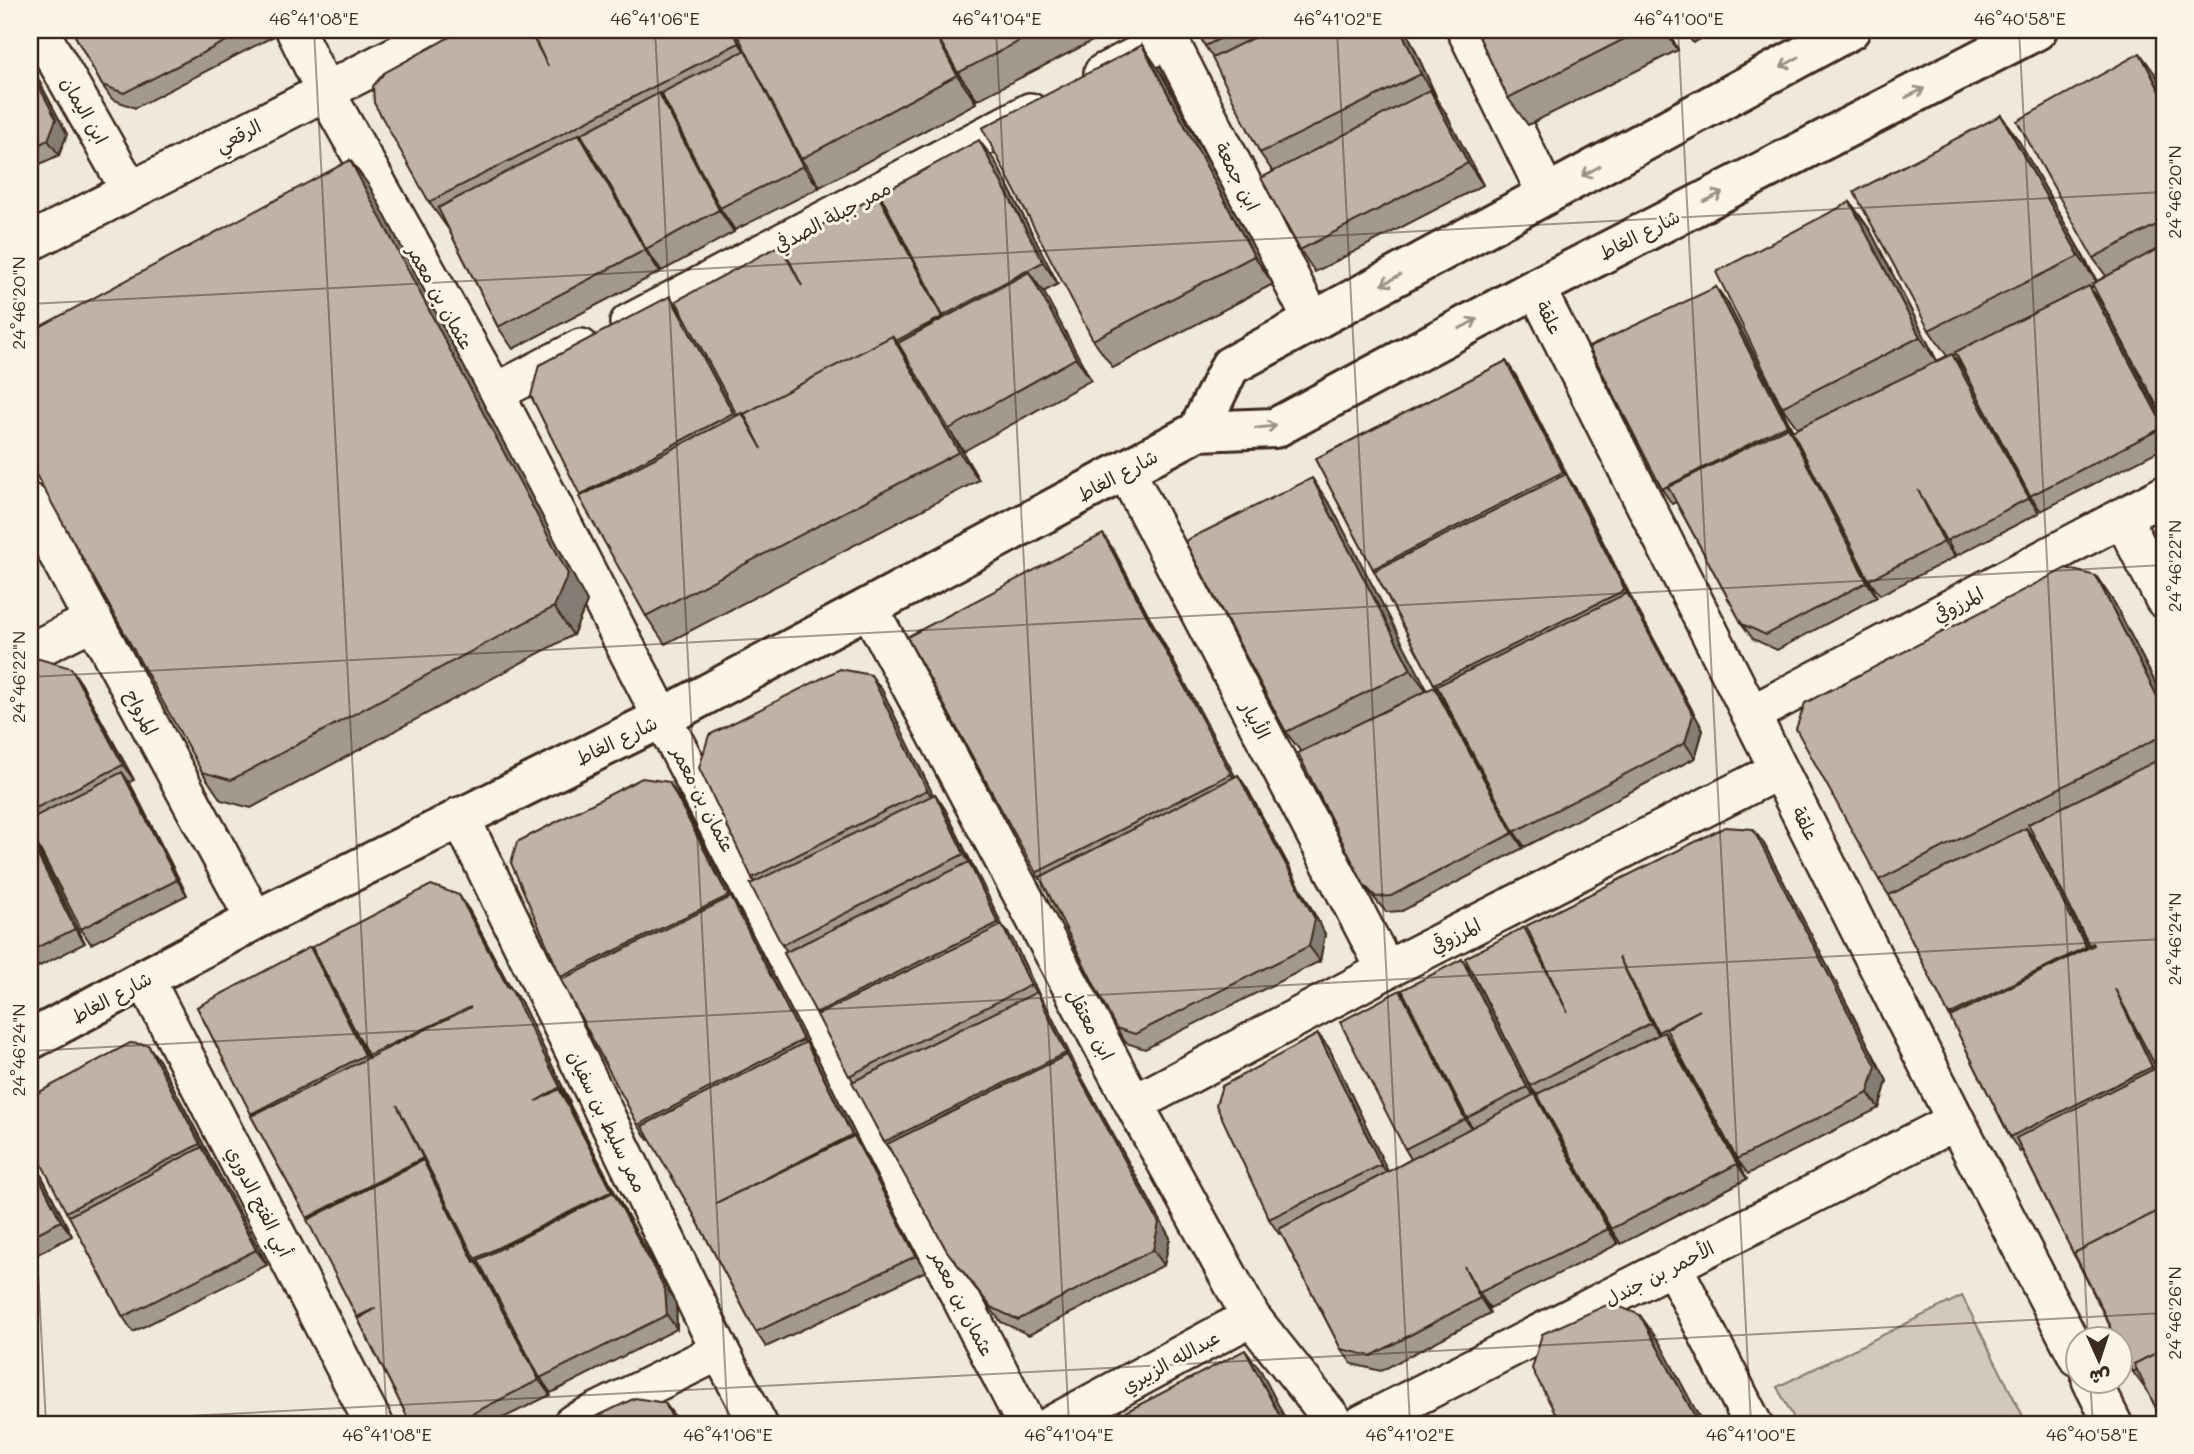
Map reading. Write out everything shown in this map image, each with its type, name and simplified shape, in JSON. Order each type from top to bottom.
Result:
[{"type":"street","name":"ابن اليمان","points":[[39,30],[130,190]]},
{"type":"street","name":"عثمان بن معمر","points":[[295,30],[325,91],[495,393],[1026,1424]]},
{"type":"street","name":"الرقعي","points":[[30,242],[446,30]]},
{"type":"street","points":[[1466,30],[1547,195]]},
{"type":"street","points":[[1198,431],[1230,366],[1850,30]]},
{"type":"street","name":"شارع الغاط","points":[[30,1040],[255,920],[662,718],[1198,431],[1275,428],[1535,288],[2037,30]]},
{"type":"street","name":"ممر جبلة الصدفي","points":[[495,393],[1065,94],[1167,34]]},
{"type":"street","name":"ابن جمعة","points":[[1167,34],[1312,322]]},
{"type":"street","name":"علقة","points":[[1535,288],[2064,1330]]},
{"type":"street","name":"الأبيار","points":[[1126,471],[1387,970]]},
{"type":"street","name":"المرزوقي","points":[[1752,714],[2164,495]]},
{"type":"street","name":"المرواح","points":[[30,503],[255,920]]},
{"type":"street","points":[[2122,517],[2164,599]]},
{"type":"street","name":"ابن معتقل","points":[[870,608],[1134,1104],[1251,1317],[1336,1424]]},
{"type":"street","points":[[30,652],[92,621]]},
{"type":"street","name":"المرزوقي","points":[[1134,1104],[1387,970],[1779,770]]},
{"type":"street","name":"ممر سليط بن سفيان","points":[[460,816],[758,1424]]},
{"type":"street","name":"أبي الفتح الدوري","points":[[145,979],[374,1424]]},
{"type":"street","name":"الأحمر بن جندل","points":[[1362,1424],[1956,1121]]},
{"type":"street","points":[[1673,1266],[1752,1424]]},
{"type":"street","name":"عبدالله الزبيري","points":[[1054,1424],[1251,1317]]},
{"type":"street","points":[[572,1424],[720,1351]]},
{"type":"street","points":[[2098,1394],[2113,1424]]},
{"type":"shaded area","points":[[1962,1296],[2027,1424],[1797,1424],[1777,1387]]},
{"type":"building","points":[[72,30],[248,30],[124,93],[102,85]]},
{"type":"building","points":[[462,30],[529,30],[548,66],[530,30],[732,30],[739,43],[429,202],[374,103],[373,86],[384,73]]},
{"type":"building","points":[[735,30],[933,30],[957,75],[801,159]]},
{"type":"building","points":[[934,30],[1041,30],[958,73]]},
{"type":"building","points":[[1197,30],[1238,30],[1205,46]]},
{"type":"building","points":[[1269,30],[1401,30],[1421,74],[1260,153],[1212,58]]},
{"type":"building","points":[[1476,30],[1642,30],[1508,98]]},
{"type":"building","points":[[1142,45],[1254,256],[1093,340],[982,128]]},
{"type":"building","points":[[745,50],[803,166],[720,208],[661,93]]},
{"type":"building","points":[[2140,53],[2164,99],[2164,221],[2093,258],[2017,121]]},
{"type":"building","points":[[30,69],[56,119],[48,140],[30,149]]},
{"type":"building","points":[[1430,90],[1468,163],[1300,250],[1261,178]]},
{"type":"building","points":[[659,93],[719,210],[646,249],[581,134]]},
{"type":"building","points":[[2001,115],[2079,256],[1929,330],[1854,192]]},
{"type":"building","points":[[579,134],[645,250],[498,327],[438,208]]},
{"type":"building","points":[[979,140],[1043,262],[943,316],[880,194]]},
{"type":"building","points":[[350,160],[568,574],[554,607],[231,780],[202,772],[30,464],[30,332]]},
{"type":"building","points":[[878,195],[942,317],[896,341],[892,336],[744,414],[746,418],[742,413],[737,415],[676,301],[780,245],[802,286],[782,246]]},
{"type":"building","points":[[1850,202],[1920,337],[1782,407],[1716,272]]},
{"type":"building","points":[[2159,248],[2164,257],[2164,419],[2092,284]]},
{"type":"building","points":[[1029,272],[1076,358],[949,429],[898,343]]},
{"type":"building","points":[[2089,286],[2164,427],[2030,496],[1955,352]]},
{"type":"building","points":[[1716,287],[1787,425],[1662,489],[1589,347]]},
{"type":"building","points":[[670,296],[733,413],[580,495],[531,396],[539,365]]},
{"type":"building","points":[[892,336],[959,452],[646,616],[579,497],[742,413],[762,449],[744,414]]},
{"type":"building","points":[[1952,354],[2029,498],[1946,541],[1918,490],[1944,542],[1869,580],[1792,431]]},
{"type":"building","points":[[1506,361],[1563,472],[1373,569],[1315,459]]},
{"type":"building","points":[[1788,427],[1867,582],[1766,635],[1742,624],[1668,487]]},
{"type":"building","points":[[1566,474],[1625,590],[1434,684],[1374,571]]},
{"type":"building","points":[[1312,478],[1411,670],[1286,732],[1185,541]]},
{"type":"building","points":[[1103,534],[1231,774],[1036,873],[907,637]]},
{"type":"building","points":[[2066,568],[2096,576],[2164,710],[2164,735],[1879,880],[1796,729],[1805,703]]},
{"type":"building","points":[[1627,593],[1693,715],[1685,743],[1514,832],[1437,686]]},
{"type":"building","points":[[36,658],[71,668],[123,765],[30,811],[30,661]]},
{"type":"building","points":[[840,669],[871,675],[927,790],[752,878],[699,768],[709,735]]},
{"type":"building","points":[[1434,687],[1513,833],[1391,896],[1376,897],[1364,885],[1298,753]]},
{"type":"building","points":[[2164,757],[2164,1060],[2155,1065],[2115,989],[2152,1067],[2010,1137],[1950,1017],[2094,945],[2089,945],[2028,824]]},
{"type":"building","points":[[122,772],[177,880],[81,929],[30,830],[30,819]]},
{"type":"building","points":[[1238,775],[1315,919],[1309,946],[1135,1034],[1116,1028],[1040,877]]},
{"type":"building","points":[[642,778],[669,782],[728,896],[561,977],[511,863],[517,842]]},
{"type":"building","points":[[935,794],[964,854],[782,945],[750,884]]},
{"type":"building","points":[[1725,827],[1753,829],[1876,1066],[1868,1093],[1737,1159],[1666,1029],[1700,1010],[1658,1032],[1619,957],[1651,1023],[1530,1086],[1465,958],[1524,927],[1568,1013],[1526,926]]},
{"type":"building","points":[[2026,828],[2086,947],[1949,1015],[1889,895]]},
{"type":"building","points":[[30,840],[75,929],[30,951]]},
{"type":"building","points":[[969,862],[998,923],[816,1013],[784,953]]},
{"type":"building","points":[[431,885],[459,895],[508,988],[510,987],[560,1087],[536,1101],[559,1089],[612,1191],[475,1259],[397,1105],[423,1158],[307,1218],[251,1116],[471,1007],[368,1055],[312,947]]},
{"type":"building","points":[[731,897],[803,1040],[638,1125],[561,980]]},
{"type":"building","points":[[1002,925],[1031,985],[849,1076],[817,1015]]},
{"type":"building","points":[[310,947],[365,1055],[251,1114],[197,1007]]},
{"type":"building","points":[[1462,959],[1527,1087],[1467,1118],[1402,990]]},
{"type":"building","points":[[1400,990],[1465,1119],[1405,1149],[1340,1022]]},
{"type":"building","points":[[1037,992],[1066,1053],[884,1142],[852,1082]]},
{"type":"building","points":[[1664,1032],[1737,1164],[1611,1229],[1537,1094]]},
{"type":"building","points":[[1318,1034],[1381,1165],[1269,1219],[1216,1105],[1222,1086]]},
{"type":"building","points":[[806,1042],[852,1135],[716,1203],[854,1136],[916,1256],[756,1332],[693,1213],[642,1126]]},
{"type":"building","points":[[130,1043],[148,1045],[200,1144],[66,1212],[30,1141],[30,1097]]},
{"type":"building","points":[[1067,1055],[1159,1223],[1153,1250],[1018,1320],[991,1307],[947,1251],[887,1144]]},
{"type":"building","points":[[2164,1064],[2164,1208],[2074,1253],[2075,1257],[2016,1138]]},
{"type":"building","points":[[1535,1094],[1608,1229],[1479,1293],[1464,1266],[1480,1298],[1371,1356],[1341,1349],[1279,1229]]},
{"type":"building","points":[[202,1147],[256,1250],[123,1317],[69,1216]]},
{"type":"building","points":[[30,1159],[61,1221],[30,1237]]},
{"type":"building","points":[[423,1160],[474,1262],[476,1261],[539,1380],[452,1424],[411,1424],[358,1319],[376,1308],[357,1317],[307,1220]]},
{"type":"building","points":[[613,1192],[665,1289],[667,1315],[540,1378],[478,1260]]},
{"type":"building","points":[[2164,1208],[2164,1349],[2134,1364],[2134,1324],[2110,1324],[2074,1253]]},
{"type":"building","points":[[1611,1303],[1640,1315],[1699,1424],[1561,1424],[1532,1369],[1542,1334]]},
{"type":"building","points":[[2164,1349],[2164,1424],[2134,1364]]},
{"type":"building","points":[[1245,1350],[1284,1424],[1102,1424]]},
{"type":"building","points":[[635,1398],[665,1403],[675,1424],[581,1424]]}]
